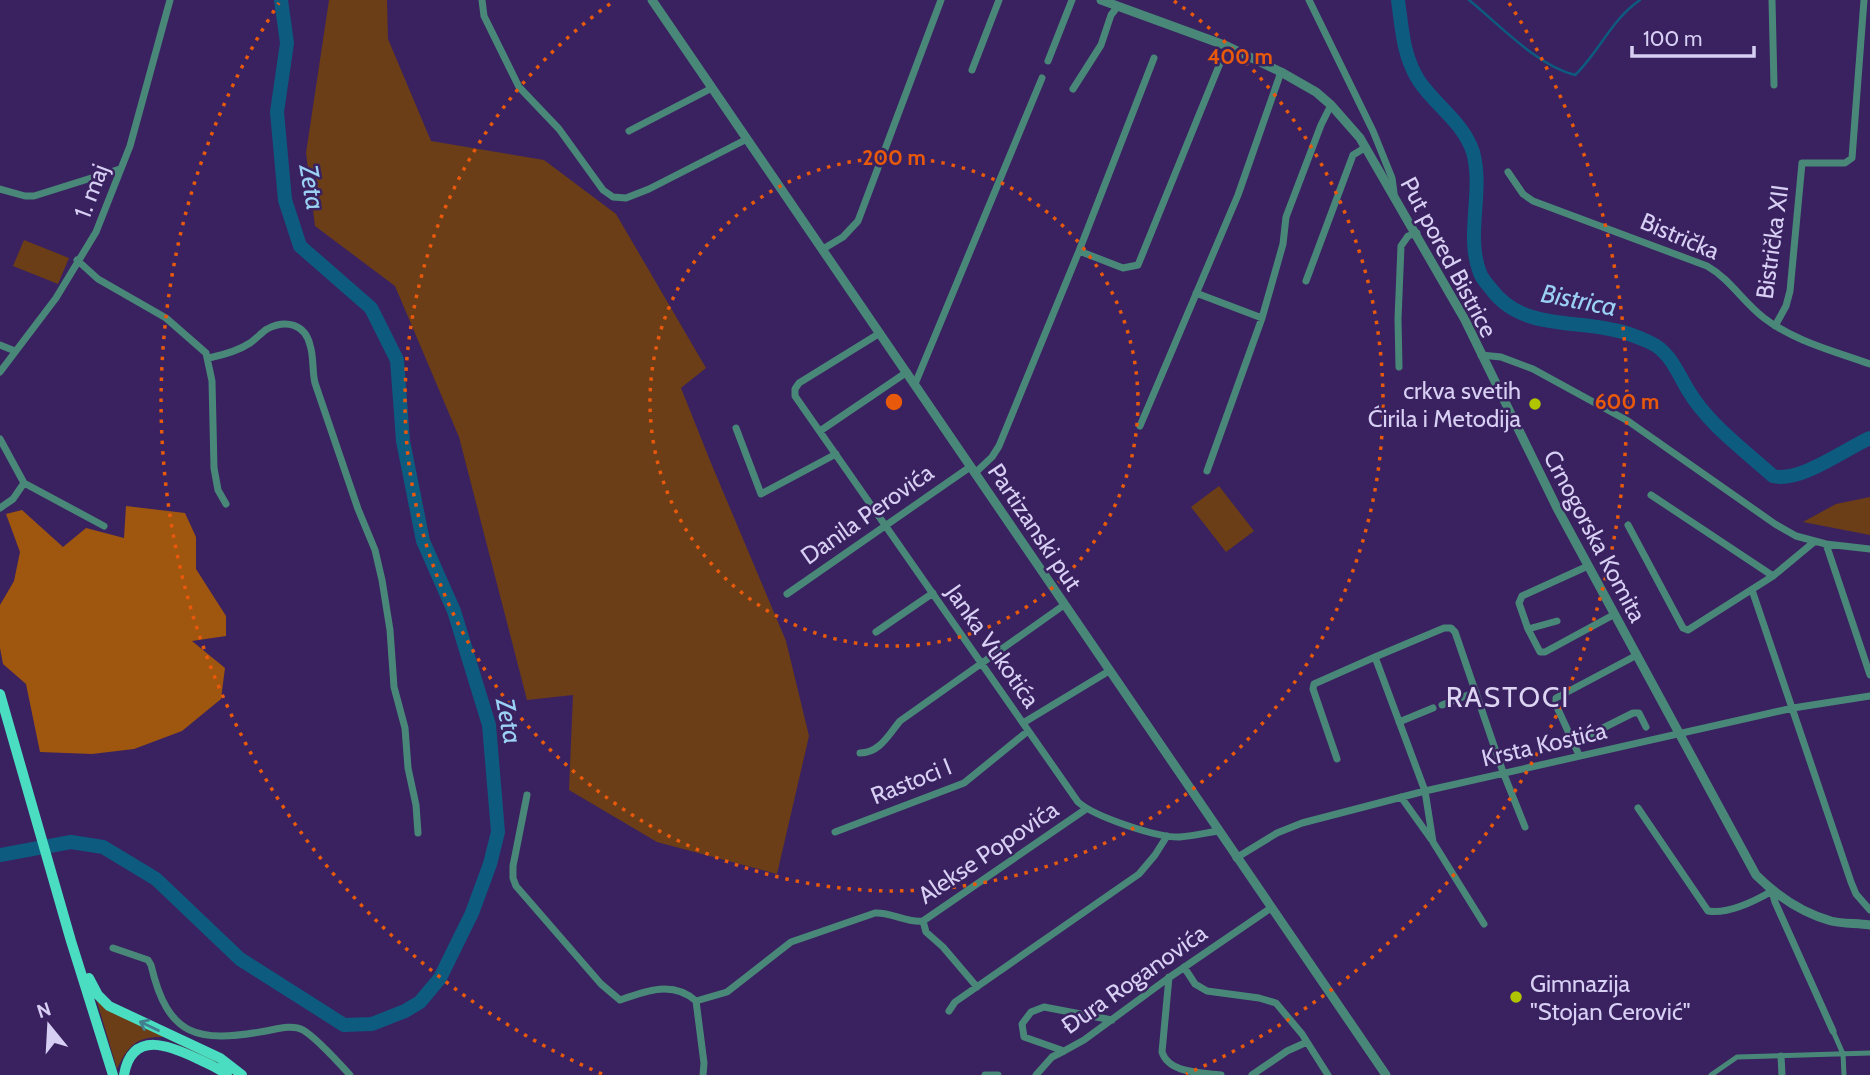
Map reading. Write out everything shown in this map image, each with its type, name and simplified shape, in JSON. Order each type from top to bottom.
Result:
[{"type":"main road","points":[[0,694],[27,793],[113,1075]]},
{"type":"main road","points":[[71,941],[93,988],[105,1002],[131,1017],[220,1058],[242,1075]]},
{"type":"main road","points":[[124,1075],[126,1065],[134,1054],[153,1044],[169,1046],[228,1075]]},
{"type":"main road","points":[[203,1061],[213,1075]]},
{"type":"street","name":"1. maj","points":[[0,372],[56,298],[96,232],[130,146],[170,0]]},
{"type":"street","points":[[482,0],[484,16],[519,87],[559,129],[603,190],[613,197],[626,198],[649,189],[747,139]]},
{"type":"street","name":"Partizanski put","points":[[652,0],[1386,1075]]},
{"type":"street","points":[[823,249],[843,237],[858,222],[941,0]]},
{"type":"street","points":[[972,70],[999,0]]},
{"type":"street","points":[[1048,61],[1072,0]]},
{"type":"street","name":"Put pored Bistrice","points":[[1101,0],[1227,46],[1281,72],[1316,92],[1331,105],[1360,138],[1394,193],[1465,320],[1481,355],[1501,358],[1533,369],[1628,421],[1775,524],[1796,536],[1826,544]]},
{"type":"street","points":[[1309,0],[1373,131],[1392,178],[1394,193]]},
{"type":"street","points":[[1772,0],[1774,85]]},
{"type":"street","name":"Bistrička XII","points":[[1775,326],[1790,292],[1802,163],[1845,163],[1852,158],[1864,0]]},
{"type":"street","points":[[1073,89],[1101,45],[1111,15],[1118,6]]},
{"type":"street","points":[[1079,251],[1123,268],[1138,265],[1227,46]]},
{"type":"street","name":"Danila Perovića","points":[[787,594],[885,524],[992,457],[999,446],[1079,251],[1154,58]]},
{"type":"street","points":[[1140,426],[1238,195],[1281,72]]},
{"type":"street","points":[[915,384],[1042,78]]},
{"type":"street","points":[[629,131],[712,88]]},
{"type":"street","points":[[1207,471],[1262,318],[1283,243],[1286,217],[1331,105]]},
{"type":"street","points":[[1360,138],[1373,131]]},
{"type":"street","points":[[1306,281],[1353,155],[1366,147]]},
{"type":"street","points":[[0,189],[26,196],[34,195],[120,169]]},
{"type":"street","name":"Bistrička","points":[[1508,172],[1523,194],[1533,201],[1707,266],[1721,275],[1761,316],[1775,326],[1870,364]]},
{"type":"street","points":[[1399,367],[1401,246],[1408,236],[1417,233]]},
{"type":"street","points":[[77,260],[98,279],[166,318],[202,348],[209,358],[215,433],[214,468],[218,490],[226,504]]},
{"type":"street","points":[[1196,293],[1262,318]]},
{"type":"street","points":[[209,358],[240,349],[274,326],[289,324],[297,325],[311,346],[315,383],[358,509],[375,550],[382,580],[394,687],[405,728],[418,833]]},
{"type":"street","name":"Janka Vukotića","points":[[880,333],[807,377],[795,389],[795,396],[1072,795],[1086,809],[1167,836],[1180,837],[1218,831]]},
{"type":"street","points":[[0,345],[15,351]]},
{"type":"street","name":"Crnogorska Komita","points":[[1481,355],[1557,509],[1756,875],[1772,891]]},
{"type":"street","points":[[820,431],[907,372]]},
{"type":"street","points":[[736,428],[761,494],[836,454]]},
{"type":"street","points":[[0,439],[24,483],[104,526]]},
{"type":"street","points":[[0,508],[13,499],[24,483]]},
{"type":"street","points":[[1651,495],[1773,576]]},
{"type":"street","points":[[1628,525],[1683,628],[1691,630],[1773,576],[1814,542]]},
{"type":"street","points":[[1870,549],[1826,544],[1870,675]]},
{"type":"street","points":[[1588,566],[1521,596],[1519,603],[1538,650],[1544,652],[1615,614]]},
{"type":"street","points":[[1752,590],[1851,882],[1856,894],[1870,910]]},
{"type":"street","points":[[876,632],[933,593]]},
{"type":"street","points":[[860,753],[869,753],[880,746],[900,720],[1064,605]]},
{"type":"street","points":[[1528,629],[1558,621]]},
{"type":"street","points":[[1337,759],[1313,689],[1314,684],[1444,628],[1451,628],[1455,632],[1503,772],[1525,827]]},
{"type":"street","points":[[1579,755],[1556,705],[1556,698],[1637,655]]},
{"type":"street","points":[[1375,657],[1425,791],[1433,842]]},
{"type":"street","points":[[1023,723],[1109,671]]},
{"type":"street","points":[[1442,705],[1476,692]]},
{"type":"street","name":"Krsta Kostića","points":[[1236,858],[1277,833],[1302,823],[1401,797],[1793,708],[1870,696]]},
{"type":"street","points":[[1399,722],[1433,708]]},
{"type":"street","points":[[1573,743],[1633,713],[1639,713],[1646,727]]},
{"type":"street","name":"Rastoci I","points":[[835,832],[964,783],[1028,731]]},
{"type":"street","points":[[527,795],[513,866],[516,886],[601,984],[620,1000],[660,988],[682,992],[696,1001],[704,1075]]},
{"type":"street","points":[[1401,797],[1433,842],[1484,924]]},
{"type":"street","points":[[1638,808],[1708,911],[1717,912],[1772,891]]},
{"type":"street","name":"Alekse Popovića","points":[[696,1001],[727,992],[791,942],[875,913],[887,913],[912,922],[923,921],[1086,809]]},
{"type":"street","points":[[949,1011],[955,1002],[1139,874],[1167,836]]},
{"type":"street","points":[[1772,891],[1790,903],[1832,921],[1870,925]]},
{"type":"street","points":[[1772,891],[1843,1054],[1844,1075]]},
{"type":"street","name":"Đura Roganovića","points":[[1112,1020],[1044,1007],[1031,1012],[1022,1024],[1024,1037],[1064,1051],[1084,1040],[1271,908]]},
{"type":"street","points":[[923,921],[926,932],[978,987]]},
{"type":"street","points":[[113,947],[148,960],[162,1003],[188,1030],[214,1038],[289,1027],[302,1029],[349,1075]]},
{"type":"street","points":[[1184,967],[1195,984],[1207,991],[1276,1003],[1307,1042],[1328,1075]]},
{"type":"street","points":[[1170,977],[1162,1052],[1164,1057],[1181,1070],[1221,1075]]},
{"type":"street","points":[[1252,1075],[1287,1051],[1307,1042]]},
{"type":"street","points":[[1036,1075],[1052,1057],[1064,1051]]},
{"type":"street","points":[[1711,1075],[1737,1057],[1870,1053]]},
{"type":"street","points":[[1781,1056],[1782,1075]]},
{"type":"street","points":[[985,1075],[998,1075]]},
{"type":"shaded area","points":[[329,0],[387,0],[388,39],[431,141],[544,160],[616,214],[706,368],[681,388],[786,641],[809,736],[777,874],[657,842],[569,790],[573,695],[527,700],[459,437],[395,286],[315,226],[306,153]]},
{"type":"shaded area","points":[[24,240],[69,258],[58,284],[13,266]]},
{"type":"shaded area","points":[[1219,486],[1254,531],[1226,552],[1191,507]]},
{"type":"shaded area","points":[[1870,497],[1870,535],[1803,522],[1836,504]]},
{"type":"shaded area","points":[[126,506],[185,513],[196,537],[196,569],[226,616],[226,636],[192,641],[225,668],[221,699],[182,731],[134,749],[92,754],[40,752],[26,684],[3,664],[0,648],[0,605],[14,581],[20,552],[6,514],[22,510],[63,547],[86,528],[124,538]]},
{"type":"shaded area","points":[[95,995],[230,1069],[164,1037],[154,1037],[134,1044],[117,1069]]},
{"type":"waterway","name":"Zeta","points":[[0,855],[71,842],[103,847],[156,879],[240,959],[344,1025],[372,1024],[420,1002],[440,978],[472,913],[490,864],[498,832],[489,725],[454,611],[423,541],[403,441],[397,360],[371,308],[300,246],[285,200],[277,112],[287,43],[281,0]]},
{"type":"waterway","name":"Bistrica","points":[[1398,0],[1404,42],[1414,72],[1463,132],[1473,152],[1477,182],[1474,229],[1476,259],[1482,277],[1504,303],[1533,317],[1618,331],[1656,346],[1672,363],[1706,414],[1773,476],[1784,477],[1809,470],[1870,438]]},
{"type":"waterway","points":[[1469,0],[1546,63],[1575,75],[1613,26],[1640,0]]},
{"type":"place","name":"crkva svetih Ćirila i Metodija","points":[[1535,404]]},
{"type":"place","name":"Gimnazija \"Stojan Cerović\"","points":[[1516,997]]},
{"type":"district","name":"RASTOCI","points":[[1508,697]]}]
